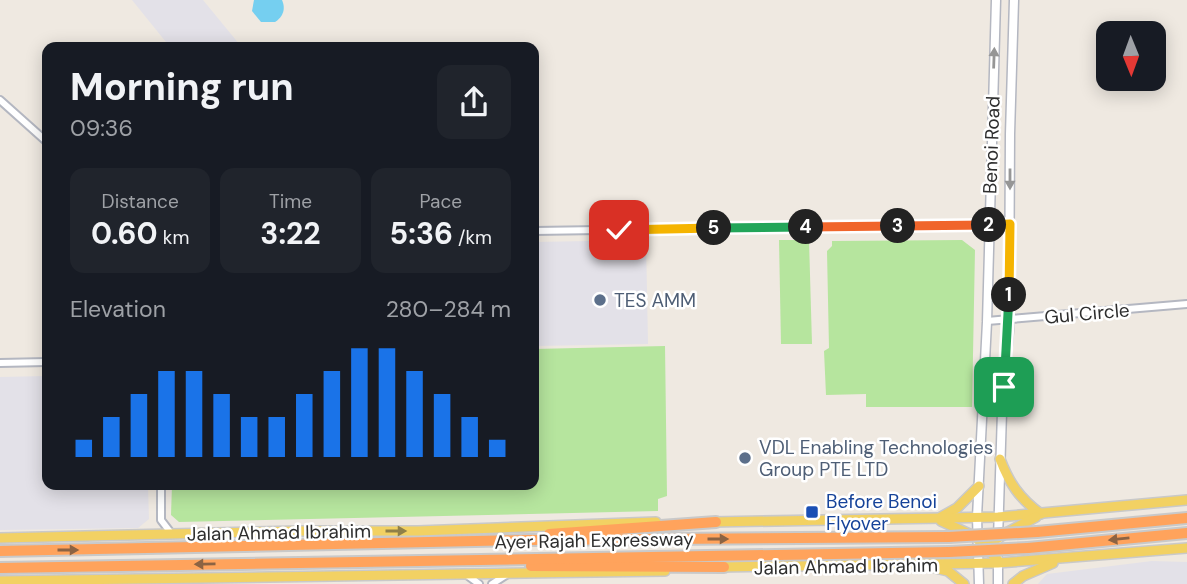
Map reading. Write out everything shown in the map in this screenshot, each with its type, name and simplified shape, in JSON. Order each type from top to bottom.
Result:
[{"type":"highway","name":"Ayer Rajah Expressway","points":[[0,551],[527,540],[949,537],[1187,518]]},
{"type":"highway","points":[[527,540],[536,536],[575,531],[716,522]]},
{"type":"highway","name":"Ayer Rajah Expressway","points":[[0,568],[949,552],[1028,548],[1187,533]]},
{"type":"highway","points":[[452,560],[522,565],[724,567]]},
{"type":"main road","name":"Benoi Road","points":[[979,584],[981,546],[977,517],[987,321],[996,0]]},
{"type":"main road","name":"Benoi Road","points":[[998,584],[1000,459],[1008,319],[1014,0]]},
{"type":"main road","points":[[944,565],[957,561],[998,533],[1041,514],[1020,496],[1008,480],[1000,459]]},
{"type":"main road","points":[[936,519],[957,508],[979,486]]},
{"type":"main road","name":"Jalan Ahmad Ibrahim","points":[[0,538],[418,531],[618,522],[936,519],[1041,514],[1187,500]]},
{"type":"main road","points":[[936,519],[958,527],[998,562]]},
{"type":"main road","points":[[981,546],[1026,562]]},
{"type":"main road","name":"Jalan Ahmad Ibrahim","points":[[0,581],[600,574],[724,567],[928,566],[944,565],[981,546],[998,562],[1187,548]]},
{"type":"main road","points":[[1013,584],[1033,571],[1065,559]]},
{"type":"main road","points":[[928,566],[948,571],[964,584]]},
{"type":"street","points":[[0,100],[42,138]]},
{"type":"street","points":[[539,232],[1010,224]]},
{"type":"street","name":"Gul Circle","points":[[987,321],[1187,304]]},
{"type":"street","points":[[0,363],[42,362]]},
{"type":"street","points":[[161,490],[161,520],[172,534]]},
{"type":"street","points":[[150,535],[161,520]]},
{"type":"street","points":[[462,574],[475,579],[479,584]]},
{"type":"street","points":[[492,584],[508,574]]},
{"type":"shaded area","points":[[132,0],[203,0],[238,42],[166,42]]},
{"type":"shaded area","points":[[646,240],[648,344],[539,346],[539,242]]},
{"type":"shaded area","points":[[42,376],[42,490],[148,490],[149,519],[138,528],[0,530],[0,377]]},
{"type":"shaded area","points":[[1152,561],[1187,562],[1187,584],[1038,584],[1047,574]]},
{"type":"green space","points":[[779,240],[809,240],[812,344],[781,344]]},
{"type":"green space","points":[[962,240],[975,250],[972,407],[866,407],[866,394],[826,395],[824,351],[829,348],[827,251],[832,246],[832,241]]},
{"type":"green space","points":[[665,346],[667,496],[658,499],[658,511],[179,522],[171,515],[172,490],[539,490],[539,349]]},
{"type":"water","points":[[254,0],[282,0],[282,15],[275,22],[261,22],[252,11]]},
{"type":"place","name":"TES AMM","points":[[600,300]]},
{"type":"place","name":"VDL Enabling Technologies Group PTE LTD","points":[[745,458]]},
{"type":"place","name":"Before Benoi Flyover","points":[[812,512]]},
{"type":"route","points":[[619,230],[1010,224],[1009,330],[1004,387]]}]
